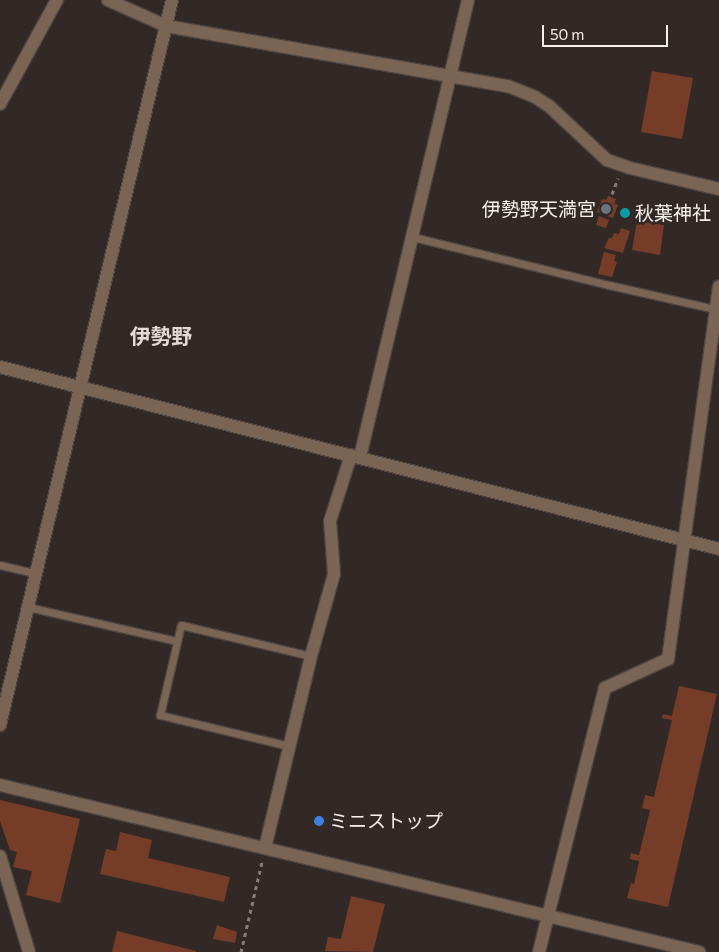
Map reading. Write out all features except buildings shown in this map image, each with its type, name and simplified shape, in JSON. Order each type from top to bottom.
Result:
[{"type":"street","points":[[0,104],[57,0]]},
{"type":"street","points":[[108,0],[166,26],[508,86],[535,97],[549,106],[608,160],[630,168],[719,189]]},
{"type":"street","points":[[0,725],[172,0]]},
{"type":"street","points":[[265,848],[311,656],[334,574],[330,521],[355,456],[413,237],[468,0]]},
{"type":"street","points":[[539,952],[604,688],[668,659],[719,286]]},
{"type":"street","points":[[0,367],[719,548]]},
{"type":"street","points":[[0,785],[699,952]]},
{"type":"street","points":[[0,856],[29,952]]},
{"type":"lane","points":[[413,237],[609,286],[715,308]]},
{"type":"lane","points":[[0,565],[36,573]]},
{"type":"lane","points":[[28,607],[177,641]]},
{"type":"lane","points":[[289,746],[160,715],[177,641],[181,625],[311,656]]},
{"type":"path","points":[[241,952],[265,848]]},
{"type":"place","name":"伊勢野天満宮","points":[[606,209]]},
{"type":"place","name":"秋葉神社","points":[[625,213]]},
{"type":"place","name":"ミニストップ","points":[[319,821]]},
{"type":"district","name":"伊勢野","points":[[161,336]]}]
